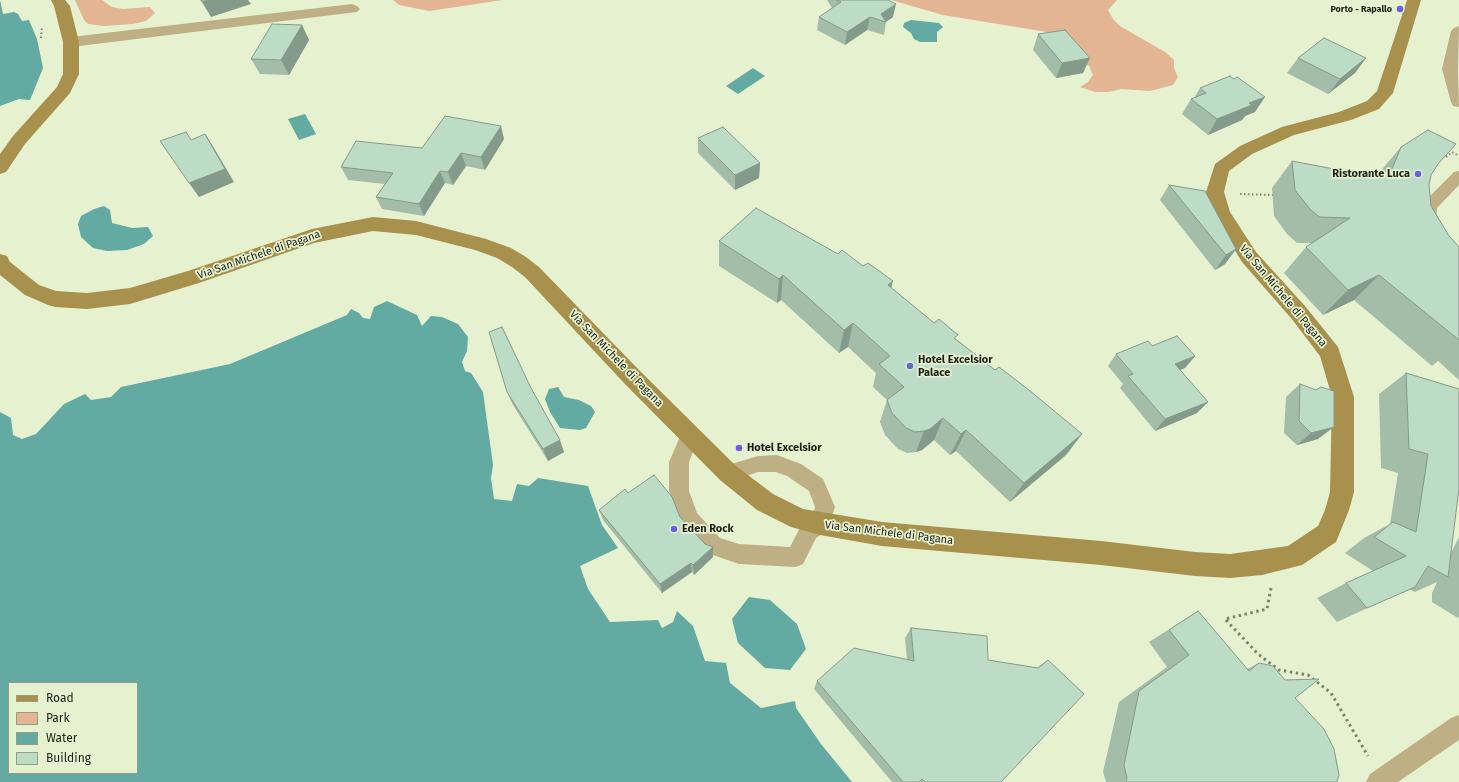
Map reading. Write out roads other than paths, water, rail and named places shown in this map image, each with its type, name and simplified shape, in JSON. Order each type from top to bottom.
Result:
[{"type":"main road","points":[[0,168],[19,140],[64,89],[71,74],[71,42],[62,6],[58,0]]},
{"type":"main road","name":"Via San Michele di Pagana","points":[[0,261],[2,266],[32,290],[55,299],[87,301],[137,294],[192,278],[312,236],[373,224],[416,228],[479,244],[504,253],[519,262],[537,277],[690,436],[728,473],[765,502],[800,519],[820,524],[889,534],[1230,566],[1262,564],[1293,557],[1327,534],[1338,510],[1342,492],[1343,396],[1330,353],[1298,312],[1249,257],[1235,238],[1221,213],[1215,192],[1221,168],[1246,150],[1288,131],[1345,116],[1373,105],[1385,93],[1414,0]]},
{"type":"street","points":[[71,42],[352,9]]},
{"type":"street","points":[[1458,97],[1450,69],[1459,31]]},
{"type":"lane","points":[[1432,242],[1427,236],[1429,206],[1459,176]]},
{"type":"lane","points":[[690,436],[678,462],[679,491],[689,519],[714,546],[739,554],[796,557],[809,531],[820,524],[825,507],[816,485],[794,470],[777,463],[758,464],[728,473]]},
{"type":"lane","points":[[1380,780],[1459,726]]},
{"type":"water","points":[[0,0],[3,14],[14,12],[18,14],[22,21],[29,20],[37,39],[43,68],[30,100],[19,99],[0,106]]},
{"type":"water","points":[[911,20],[939,23],[943,27],[937,32],[937,42],[920,42],[914,39],[911,33],[903,27],[904,23]]},
{"type":"water","points":[[753,68],[765,76],[738,94],[726,86]]},
{"type":"water","points":[[305,114],[316,134],[299,140],[288,119]]},
{"type":"water","points":[[104,206],[110,210],[112,223],[132,228],[148,227],[153,236],[144,244],[127,250],[107,251],[93,248],[81,237],[78,224],[81,216],[94,209]]},
{"type":"water","points":[[387,301],[417,315],[422,326],[431,316],[442,317],[458,324],[468,337],[467,351],[462,362],[465,371],[471,373],[483,392],[493,465],[491,478],[494,499],[512,501],[517,484],[529,486],[538,478],[588,486],[602,525],[618,548],[580,566],[588,589],[610,622],[658,620],[662,628],[673,622],[677,611],[693,626],[705,661],[726,663],[730,683],[761,708],[795,701],[796,708],[821,744],[852,782],[0,782],[0,412],[11,418],[13,435],[22,439],[36,434],[64,404],[85,394],[91,400],[111,397],[121,387],[230,364],[347,315],[351,309],[359,313],[363,318],[370,319],[374,307]]},
{"type":"water","points":[[558,387],[564,397],[579,400],[591,406],[595,412],[586,428],[580,430],[560,428],[550,412],[545,399],[549,389]]},
{"type":"water","points":[[749,597],[770,600],[797,624],[806,649],[790,670],[765,668],[738,643],[732,619]]},
{"type":"place","name":"Porto - Rapallo","points":[[1400,9]]},
{"type":"place","name":"Ristorante Luca","points":[[1418,174]]},
{"type":"place","name":"Hotel Excelsior Palace","points":[[910,366]]},
{"type":"place","name":"Hotel Excelsior","points":[[739,448]]},
{"type":"place","name":"Eden Rock","points":[[674,529]]}]
